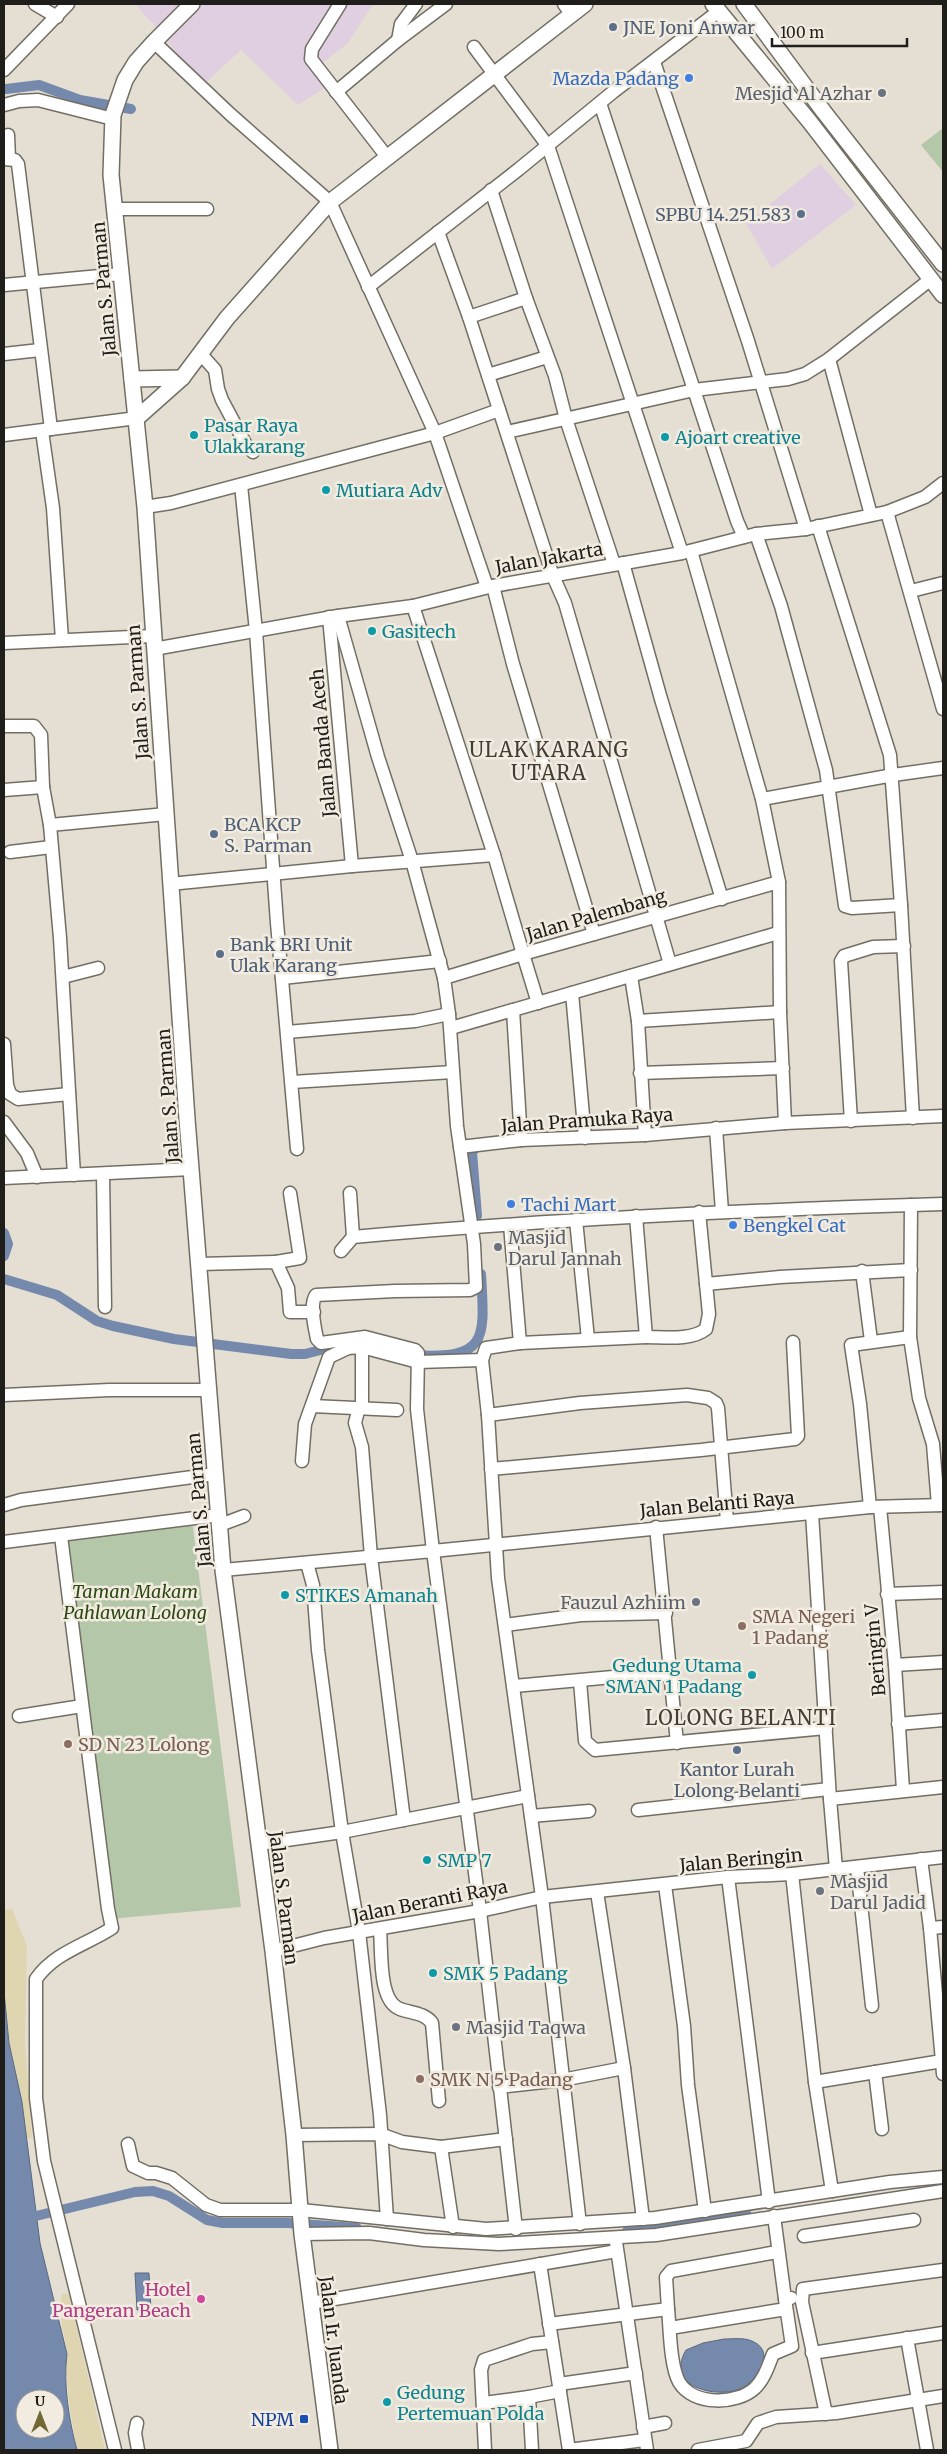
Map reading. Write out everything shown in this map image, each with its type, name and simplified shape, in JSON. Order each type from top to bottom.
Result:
[{"type":"main road","name":"Jalan S. Parman","points":[[192,4],[136,62],[119,95],[113,117],[111,175],[116,209],[145,507],[170,884],[223,1570],[273,1950],[294,2135],[301,2222]]},
{"type":"main road","points":[[137,418],[182,378],[257,282],[330,202],[495,73],[568,9],[585,4]]},
{"type":"main road","points":[[744,4],[908,221],[943,264]]},
{"type":"main road","points":[[716,7],[810,122],[943,295]]},
{"type":"main road","points":[[132,379],[182,378]]},
{"type":"main road","name":"Jalan Ir. Juanda","points":[[301,2222],[330,2450]]},
{"type":"street","points":[[35,4],[57,17]]},
{"type":"street","points":[[7,62],[57,17],[68,4]]},
{"type":"street","points":[[340,4],[312,49],[310,56],[313,64],[387,157]]},
{"type":"street","points":[[398,40],[401,24],[416,4]]},
{"type":"street","points":[[336,92],[398,40],[446,4]]},
{"type":"street","points":[[368,286],[654,62],[716,7]]},
{"type":"street","points":[[154,42],[230,114],[330,202],[435,433],[490,586],[594,934]]},
{"type":"street","points":[[474,47],[548,146],[632,404],[687,552],[762,799],[779,882],[778,933],[785,1124]]},
{"type":"street","points":[[654,62],[759,381],[879,716],[893,775],[913,1118]]},
{"type":"street","points":[[4,105],[19,101],[38,100],[113,117]]},
{"type":"street","points":[[600,103],[694,390],[750,536],[781,606],[830,785],[844,906],[852,908],[901,905]]},
{"type":"street","points":[[8,135],[6,159],[15,160],[18,164],[40,350],[62,640]]},
{"type":"street","points":[[491,190],[526,298],[555,376],[566,419],[618,564],[722,899]]},
{"type":"street","points":[[116,209],[207,209]]},
{"type":"street","points":[[438,232],[469,316],[553,576],[565,603],[670,964]]},
{"type":"street","points":[[4,285],[122,274]]},
{"type":"street","points":[[507,432],[694,390],[788,379],[805,374],[829,359],[931,279]]},
{"type":"street","points":[[469,316],[526,298]]},
{"type":"street","points":[[4,354],[40,350]]},
{"type":"street","points":[[200,353],[215,370],[222,400],[246,445],[253,452]]},
{"type":"street","points":[[488,375],[547,357]]},
{"type":"street","points":[[829,359],[871,515]]},
{"type":"street","points":[[145,507],[171,503],[435,433],[499,410]]},
{"type":"street","points":[[4,436],[137,418]]},
{"type":"street","name":"Jalan Jakarta","points":[[4,643],[62,640],[154,643],[256,631],[333,616],[413,606],[490,586],[687,552],[750,536],[812,527],[887,512],[925,497],[943,483]]},
{"type":"street","points":[[241,485],[256,631],[297,1149]]},
{"type":"street","points":[[887,512],[943,709]]},
{"type":"street","points":[[911,591],[943,583]]},
{"type":"street","name":"Jalan Palembang","points":[[413,606],[494,855],[523,954],[779,882]]},
{"type":"street","points":[[333,616],[412,861],[444,978],[450,1014],[460,1147],[473,1228],[476,1287],[474,1290],[316,1295],[313,1298],[317,1340],[321,1343],[365,1337],[415,1350],[418,1358],[417,1409],[433,1551],[480,1911],[516,2229]]},
{"type":"street","name":"Jalan Banda Aceh","points":[[333,616],[352,866]]},
{"type":"street","points":[[4,726],[30,725],[40,731],[43,787],[50,825],[63,977],[74,1175]]},
{"type":"street","points":[[762,799],[830,785],[943,768]]},
{"type":"street","points":[[4,790],[43,787]]},
{"type":"street","points":[[50,825],[166,814]]},
{"type":"street","points":[[10,852],[51,847]]},
{"type":"street","points":[[170,884],[352,866],[494,855]]},
{"type":"street","points":[[451,1028],[778,933]]},
{"type":"street","points":[[851,1121],[841,961],[844,956],[863,949],[904,946]]},
{"type":"street","points":[[444,978],[523,954],[538,1003]]},
{"type":"street","points":[[282,978],[440,961]]},
{"type":"street","points":[[63,977],[98,968]]},
{"type":"street","points":[[631,976],[638,1020],[645,1135]]},
{"type":"street","points":[[572,993],[585,1138]]},
{"type":"street","points":[[513,1010],[521,1140]]},
{"type":"street","points":[[638,1020],[780,1012]]},
{"type":"street","points":[[287,1032],[415,1020],[450,1014]]},
{"type":"street","points":[[4,1044],[7,1095],[18,1099],[69,1094]]},
{"type":"street","points":[[640,1073],[783,1068]]},
{"type":"street","points":[[292,1082],[453,1072]]},
{"type":"street","name":"Jalan Pramuka Raya","points":[[460,1147],[521,1140],[645,1135],[716,1128],[943,1116]]},
{"type":"street","points":[[4,1122],[27,1153],[37,1177]]},
{"type":"street","points":[[716,1128],[722,1212]]},
{"type":"street","points":[[4,1178],[192,1169]]},
{"type":"street","points":[[103,1174],[105,1307]]},
{"type":"street","points":[[200,1264],[276,1262],[300,1258],[290,1193]]},
{"type":"street","points":[[341,1252],[353,1237],[350,1193]]},
{"type":"street","points":[[353,1237],[699,1212],[943,1204]]},
{"type":"street","points":[[911,1205],[910,1337],[919,1398],[933,1444],[941,1505]]},
{"type":"street","points":[[580,2224],[542,1897],[495,1544],[488,1415],[482,1360],[486,1348],[520,1343],[646,1337],[670,1338],[698,1334],[706,1329],[709,1314],[699,1212]]},
{"type":"street","points":[[636,1216],[646,1337]]},
{"type":"street","points":[[576,1220],[588,1339]]},
{"type":"street","points":[[510,1225],[520,1343]]},
{"type":"street","points":[[276,1262],[288,1288],[290,1312],[314,1312]]},
{"type":"street","points":[[706,1284],[862,1271],[911,1270]]},
{"type":"street","points":[[862,1271],[871,1341],[910,1337]]},
{"type":"street","name":"Beringin V","points":[[871,1341],[852,1344],[850,1347],[875,1507],[896,1665],[898,1724],[904,1790]]},
{"type":"street","points":[[491,1469],[792,1440],[798,1436],[793,1342]]},
{"type":"street","points":[[302,1461],[305,1424],[329,1356],[348,1348],[362,1347],[418,1358],[482,1360]]},
{"type":"street","points":[[362,1347],[362,1407],[356,1416],[355,1423],[362,1447],[371,1557],[404,1820]]},
{"type":"street","points":[[4,1395],[109,1390],[208,1390]]},
{"type":"street","points":[[488,1415],[580,1403],[698,1395],[716,1403],[727,1520]]},
{"type":"street","points":[[312,1406],[397,1410]]},
{"type":"street","points":[[4,1505],[21,1500],[215,1474]]},
{"type":"street","name":"Jalan Belanti Raya","points":[[223,1570],[433,1551],[727,1520],[875,1507],[941,1505]]},
{"type":"street","points":[[812,1513],[836,1869]]},
{"type":"street","points":[[4,1542],[244,1516]]},
{"type":"street","points":[[656,1527],[666,1613],[677,1743]]},
{"type":"street","points":[[61,1536],[108,1909],[112,1928],[57,1957],[42,1970],[36,1979],[36,2098],[44,2162],[115,2450]]},
{"type":"street","points":[[307,1563],[313,1585],[318,1650],[342,1832],[359,1932],[387,2219]]},
{"type":"street","points":[[887,1594],[943,1592]]},
{"type":"street","points":[[505,1625],[581,1615],[666,1613]]},
{"type":"street","points":[[896,1665],[943,1662]]},
{"type":"street","points":[[514,1686],[580,1682],[635,1675],[671,1675]]},
{"type":"street","points":[[580,1682],[585,1741],[595,1750],[826,1728]]},
{"type":"street","points":[[19,1716],[82,1706]]},
{"type":"street","points":[[898,1724],[943,1720]]},
{"type":"street","points":[[638,1810],[830,1794],[943,1787]]},
{"type":"street","points":[[259,1844],[342,1832],[528,1796]]},
{"type":"street","points":[[531,1816],[589,1811]]},
{"type":"street","name":"Jalan Beringin","points":[[542,1897],[728,1877],[792,1874],[943,1857]]},
{"type":"street","points":[[815,2082],[942,2058],[939,1988],[921,1859]]},
{"type":"street","points":[[857,1867],[872,2006]]},
{"type":"street","points":[[792,1874],[815,2082],[832,2191]]},
{"type":"street","points":[[728,1877],[769,2202]]},
{"type":"street","points":[[665,1885],[684,2026],[688,2084],[705,2211]]},
{"type":"street","points":[[597,1892],[624,2068],[653,2226]]},
{"type":"street","name":"Jalan Beranti Raya","points":[[273,1950],[324,1938],[380,1930],[542,1897]]},
{"type":"street","points":[[930,1928],[943,1927]]},
{"type":"street","points":[[380,1930],[384,1984],[388,2001],[392,2006],[421,2015],[432,2023],[439,2101]]},
{"type":"street","points":[[499,2087],[562,2080],[624,2068]]},
{"type":"street","points":[[875,2072],[882,2129]]},
{"type":"street","points":[[294,2135],[380,2134],[402,2142],[441,2147],[506,2139]]},
{"type":"street","points":[[128,2144],[134,2166],[148,2173],[156,2173],[172,2178],[213,2208],[229,2212],[424,2240],[499,2244],[616,2238],[705,2211],[832,2191],[943,2192]]},
{"type":"street","points":[[441,2147],[453,2228]]},
{"type":"street","points":[[301,2222],[387,2219],[453,2228],[516,2229],[580,2224],[653,2226],[774,2216],[889,2193],[943,2177]]},
{"type":"street","points":[[884,2223],[889,2193]]},
{"type":"street","points":[[774,2216],[777,2252],[792,2346],[774,2352],[760,2383],[744,2396],[733,2399],[711,2400],[683,2388],[676,2374],[666,2277],[671,2271],[777,2252]]},
{"type":"street","points":[[804,2236],[914,2220]]},
{"type":"street","points":[[616,2238],[645,2439]]},
{"type":"street","points":[[311,2303],[617,2251]]},
{"type":"street","points":[[540,2264],[569,2450],[645,2439],[665,2423]]},
{"type":"street","points":[[826,2414],[812,2352],[801,2296],[802,2292],[806,2288],[943,2270]]},
{"type":"street","points":[[670,2328],[786,2304],[801,2296]]},
{"type":"street","points":[[549,2324],[668,2309]]},
{"type":"street","points":[[812,2352],[943,2333]]},
{"type":"street","points":[[907,2338],[925,2450]]},
{"type":"street","points":[[486,2450],[481,2370],[484,2360],[532,2344],[552,2342]]},
{"type":"street","points":[[484,2403],[529,2397],[559,2387],[636,2373]]},
{"type":"street","points":[[698,2450],[746,2441],[761,2421],[792,2415],[826,2414],[943,2396]]},
{"type":"street","points":[[529,2397],[532,2450]]},
{"type":"street","points":[[137,2423],[135,2433],[138,2450]]},
{"type":"shaded area","points":[[135,4],[373,4],[348,43],[315,69],[332,83],[298,105],[241,50],[200,88],[165,37]]},
{"type":"shaded area","name":"SPBU 14.251.583","points":[[820,164],[856,205],[772,269],[746,223]]},
{"type":"green space","points":[[943,128],[943,172],[921,145]]},
{"type":"green space","name":"Taman Makam Pahlawan Lolong","points":[[192,1520],[241,1907],[110,1919],[59,1538]]},
{"type":"sand","points":[[12,1909],[27,1946],[25,2043],[32,2138],[26,2139],[22,2102],[9,2043],[4,1992],[4,1910]]},
{"type":"sand","points":[[61,2294],[69,2294],[105,2450],[77,2450],[69,2404],[66,2366],[68,2354],[62,2327]]},
{"type":"water","points":[[4,1992],[9,2043],[22,2102],[40,2243],[67,2354],[68,2402],[77,2450],[4,2450]]},
{"type":"water","points":[[135,2273],[149,2273],[151,2310],[137,2310]]},
{"type":"water","points":[[724,2339],[747,2339],[760,2347],[764,2353],[764,2359],[758,2373],[748,2384],[730,2392],[708,2391],[690,2384],[685,2379],[681,2368],[686,2350],[703,2343]]},
{"type":"waterway","points":[[6,89],[39,85],[80,100],[131,109]]},
{"type":"waterway","points":[[477,1216],[472,1152],[477,1146],[481,1146]]},
{"type":"waterway","points":[[4,1233],[8,1244],[4,1256]]},
{"type":"waterway","points":[[412,1355],[437,1356],[455,1354],[468,1349],[476,1341],[481,1330],[483,1315],[481,1274]]},
{"type":"waterway","points":[[4,1279],[57,1295],[97,1321],[174,1339],[291,1354],[305,1354],[340,1345]]},
{"type":"waterway","points":[[36,2216],[135,2192],[153,2191],[169,2196],[207,2220],[223,2223],[288,2223],[357,2228]]},
{"type":"waterway","points":[[627,2231],[747,2215]]},
{"type":"place","name":"JNE Joni Anwar","points":[[613,27]]},
{"type":"place","name":"Mazda Padang","points":[[689,78]]},
{"type":"place","name":"Mesjid Al Azhar","points":[[882,93]]},
{"type":"place","name":"SPBU 14.251.583","points":[[801,214]]},
{"type":"place","name":"Pasar Raya Ulakkarang","points":[[194,435]]},
{"type":"place","name":"Ajoart creative","points":[[665,437]]},
{"type":"place","name":"Mutiara Adv","points":[[326,490]]},
{"type":"place","name":"Gasitech","points":[[372,631]]},
{"type":"place","name":"BCA KCP S. Parman","points":[[214,834]]},
{"type":"place","name":"Bank BRI Unit Ulak Karang","points":[[220,954]]},
{"type":"place","name":"Tachi Mart","points":[[511,1204]]},
{"type":"place","name":"Bengkel Cat","points":[[733,1225]]},
{"type":"place","name":"Masjid Darul Jannah","points":[[498,1247]]},
{"type":"place","name":"STIKES Amanah","points":[[285,1595]]},
{"type":"place","name":"Fauzul Azhiim","points":[[696,1602]]},
{"type":"place","name":"SMA Negeri 1 Padang","points":[[742,1626]]},
{"type":"place","name":"Gedung Utama SMAN 1 Padang","points":[[752,1675]]},
{"type":"place","name":"SD N 23 Lolong","points":[[68,1744]]},
{"type":"place","name":"Kantor Lurah Lolong Belanti","points":[[737,1750]]},
{"type":"place","name":"SMP 7","points":[[427,1860]]},
{"type":"place","name":"Masjid Darul Jadid","points":[[820,1891]]},
{"type":"place","name":"SMK 5 Padang","points":[[433,1973]]},
{"type":"place","name":"Masjid Taqwa","points":[[456,2027]]},
{"type":"place","name":"SMK N 5 Padang","points":[[420,2079]]},
{"type":"place","name":"Hotel Pangeran Beach","points":[[201,2299]]},
{"type":"place","name":"Gedung Pertemuan Polda","points":[[387,2402]]},
{"type":"place","name":"NPM","points":[[304,2419]]},
{"type":"district","name":"ULAK KARANG UTARA","points":[[549,760]]},
{"type":"district","name":"LOLONG BELANTI","points":[[741,1717]]}]
